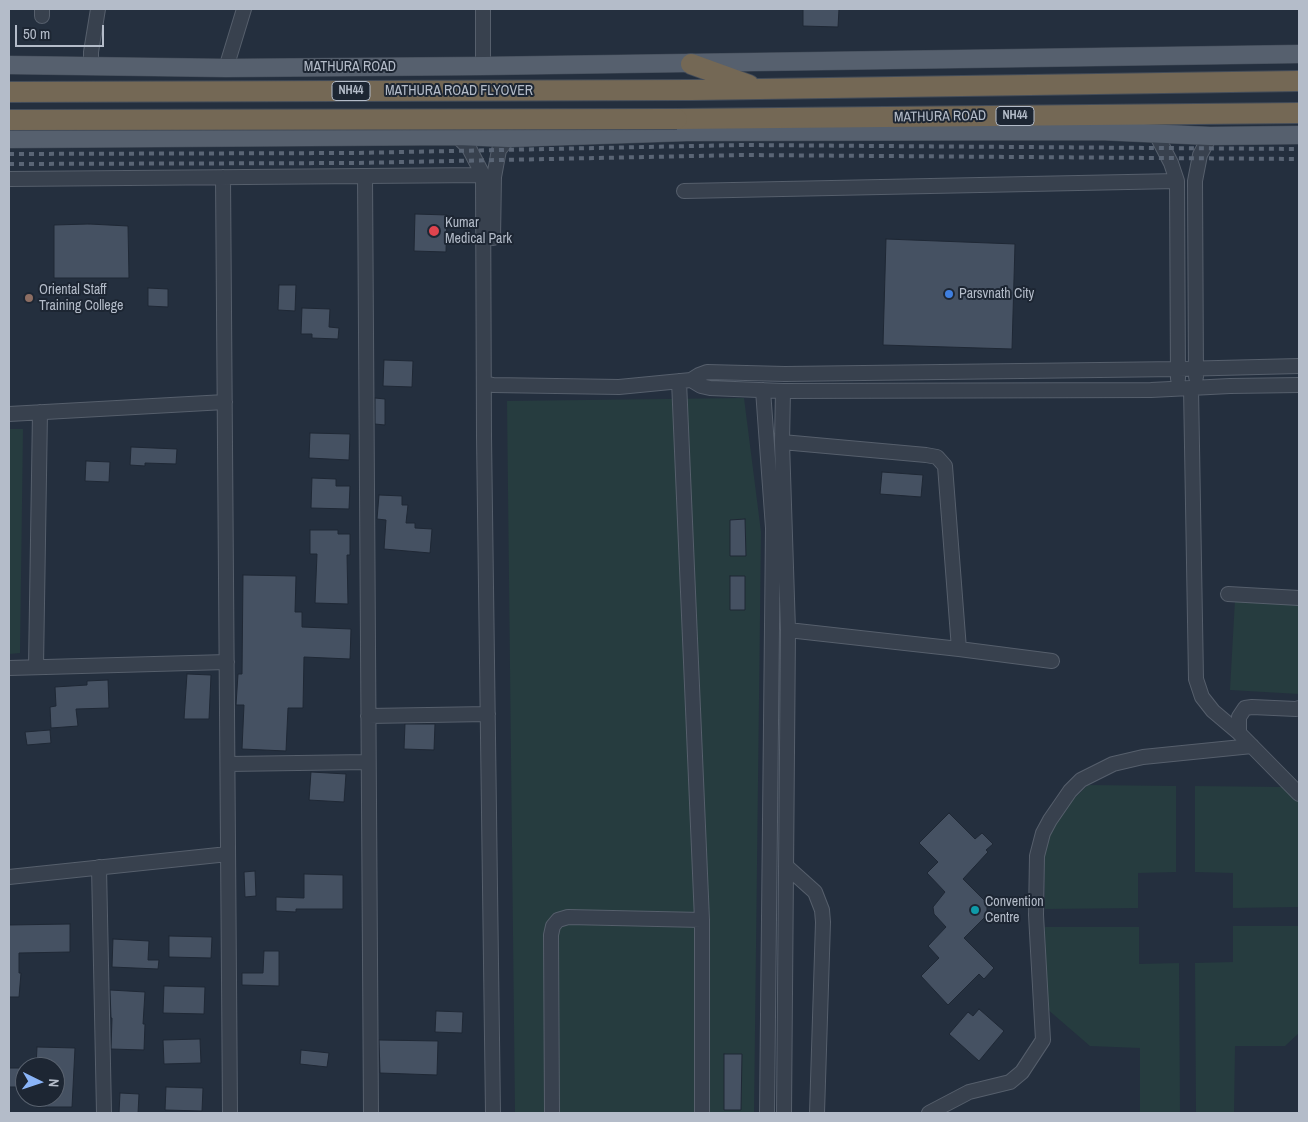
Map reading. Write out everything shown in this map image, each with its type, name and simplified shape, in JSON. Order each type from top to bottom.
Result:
[{"type":"highway","points":[[691,64],[760,89]]},
{"type":"highway","name":"NH44","points":[[760,89],[1299,81]]},
{"type":"highway","name":"MATHURA ROAD FLYOVER","points":[[9,92],[760,89]]},
{"type":"highway","name":"MATHURA ROAD","points":[[730,119],[1299,113]]},
{"type":"highway","name":"MATHURA ROAD FLYOVER","points":[[9,120],[682,126],[730,119]]},
{"type":"main road","name":"MATHURA ROAD","points":[[9,65],[226,68],[483,66],[1299,54]]},
{"type":"main road","points":[[9,83],[12,77],[27,65]]},
{"type":"main road","points":[[9,120],[13,128],[32,139]]},
{"type":"main road","points":[[9,139],[457,136],[509,138],[682,126],[1100,131],[1210,136],[1299,135]]},
{"type":"street","points":[[91,66],[90,52],[98,9]]},
{"type":"street","points":[[226,68],[244,9]]},
{"type":"street","points":[[482,9],[483,66]]},
{"type":"street","points":[[1156,134],[1171,163],[1177,181],[1178,369],[1189,388]]},
{"type":"street","points":[[457,136],[469,148],[483,175],[502,1113]]},
{"type":"street","points":[[1210,136],[1200,155],[1195,180],[1196,369],[1189,388],[1196,679],[1202,697],[1213,712],[1239,733],[1299,794]]},
{"type":"street","points":[[493,1113],[488,714],[488,384],[494,177],[499,150],[509,138]]},
{"type":"street","points":[[9,179],[483,175]]},
{"type":"street","points":[[365,176],[371,1113]]},
{"type":"street","points":[[223,177],[230,1113]]},
{"type":"street","points":[[684,191],[1177,181]]},
{"type":"street","points":[[488,384],[619,387],[685,381],[707,372],[785,374],[1299,366]]},
{"type":"street","points":[[685,381],[710,388],[783,391],[1035,391],[1299,385]]},
{"type":"street","points":[[685,381],[702,920],[702,1113]]},
{"type":"street","points":[[763,390],[773,528],[767,1113]]},
{"type":"street","points":[[783,391],[782,442],[788,630],[784,1113]]},
{"type":"street","points":[[9,414],[225,402]]},
{"type":"street","points":[[36,667],[40,412]]},
{"type":"street","points":[[782,442],[926,455],[937,458],[945,466],[959,649]]},
{"type":"street","points":[[1228,594],[1299,598]]},
{"type":"street","points":[[788,630],[1052,661]]},
{"type":"street","points":[[9,668],[227,662]]},
{"type":"street","points":[[1239,733],[1240,717],[1245,708],[1296,710],[1299,708]]},
{"type":"street","points":[[368,716],[488,714]]},
{"type":"street","points":[[930,1113],[969,1092],[1010,1082],[1022,1072],[1043,1040],[1036,916],[1036,856],[1047,827],[1070,791],[1081,780],[1113,764],[1143,757],[1252,746]]},
{"type":"street","points":[[228,764],[368,762]]},
{"type":"street","points":[[9,877],[228,854]]},
{"type":"street","points":[[786,866],[815,892],[822,910],[817,1113]]},
{"type":"street","points":[[99,867],[104,1113]]},
{"type":"street","points":[[552,1113],[551,935],[553,926],[558,920],[568,917],[702,920]]},
{"type":"green space","points":[[744,398],[761,532],[754,1113],[515,1113],[507,401]]},
{"type":"green space","points":[[9,429],[23,429],[20,653],[9,654]]},
{"type":"green space","points":[[1235,600],[1299,603],[1299,694],[1230,690]]},
{"type":"green space","points":[[1088,785],[1176,786],[1176,872],[1138,873],[1138,908],[1045,909],[1044,828]]},
{"type":"green space","points":[[1195,786],[1283,787],[1299,802],[1299,907],[1233,908],[1233,873],[1195,872]]},
{"type":"green space","points":[[1233,926],[1299,926],[1299,1033],[1285,1046],[1235,1046],[1234,1113],[1196,1113],[1195,963],[1233,962]]},
{"type":"green space","points":[[1045,927],[1139,927],[1139,964],[1179,963],[1180,1113],[1140,1113],[1140,1048],[1090,1046],[1046,1008]]},
{"type":"building","points":[[803,9],[839,9],[838,27],[803,26]]},
{"type":"building","points":[[415,214],[447,215],[446,252],[414,251]]},
{"type":"building","points":[[54,225],[128,226],[129,278],[54,278]]},
{"type":"building","name":"Parsvnath City","points":[[886,239],[1015,244],[1012,349],[883,345]]},
{"type":"building","points":[[279,285],[296,285],[295,311],[278,310]]},
{"type":"building","points":[[148,288],[168,289],[168,307],[148,306]]},
{"type":"building","points":[[302,308],[330,309],[329,327],[339,328],[338,339],[312,338],[312,334],[301,334]]},
{"type":"building","points":[[384,360],[413,361],[412,387],[383,386]]},
{"type":"building","points":[[375,398],[385,399],[385,425],[375,424]]},
{"type":"building","points":[[310,433],[350,434],[349,460],[309,458]]},
{"type":"building","points":[[131,447],[177,449],[176,464],[145,463],[145,466],[130,465]]},
{"type":"building","points":[[86,461],[110,462],[109,482],[85,481]]},
{"type":"building","points":[[882,472],[923,475],[921,497],[880,494]]},
{"type":"building","points":[[312,478],[336,479],[336,486],[350,486],[349,509],[311,508]]},
{"type":"building","points":[[379,495],[402,496],[402,505],[408,505],[406,523],[415,523],[415,528],[432,529],[430,553],[384,549],[386,520],[377,519]]},
{"type":"building","points":[[745,519],[746,556],[730,556],[730,520]]},
{"type":"building","points":[[310,530],[338,530],[338,534],[350,534],[350,555],[347,555],[348,604],[315,603],[317,554],[310,554]]},
{"type":"building","points":[[243,575],[296,576],[295,612],[302,612],[302,627],[351,629],[350,659],[304,657],[303,708],[288,708],[286,751],[242,749],[244,705],[236,705],[238,674],[242,674]]},
{"type":"building","points":[[730,576],[745,576],[745,610],[730,610]]},
{"type":"building","points":[[187,674],[211,675],[209,719],[184,719]]},
{"type":"building","points":[[108,680],[109,708],[76,709],[78,726],[51,728],[50,707],[56,706],[55,687],[87,685],[87,681]]},
{"type":"building","points":[[405,724],[435,724],[434,750],[404,749]]},
{"type":"building","points":[[50,730],[51,743],[27,745],[25,732]]},
{"type":"building","points":[[311,772],[346,774],[344,802],[309,800]]},
{"type":"building","name":"Convention Centre","points":[[949,813],[975,839],[982,833],[993,844],[963,879],[987,903],[987,915],[964,938],[994,968],[984,979],[979,974],[948,1005],[921,976],[939,958],[928,946],[946,927],[934,914],[933,907],[945,892],[927,873],[938,862],[919,843]]},
{"type":"building","points":[[255,871],[256,896],[245,897],[244,872]]},
{"type":"building","points":[[304,874],[343,875],[343,909],[296,909],[296,912],[276,911],[276,897],[304,898]]},
{"type":"building","points":[[70,924],[70,952],[19,953],[19,973],[21,973],[19,997],[9,997],[9,925]]},
{"type":"building","points":[[169,936],[212,937],[211,958],[169,957]]},
{"type":"building","points":[[113,939],[149,941],[148,960],[159,960],[158,969],[112,967]]},
{"type":"building","points":[[264,951],[279,951],[279,986],[242,985],[242,973],[263,973]]},
{"type":"building","points":[[164,986],[205,987],[204,1014],[163,1013]]},
{"type":"building","points":[[110,990],[145,992],[144,1050],[111,1049],[112,1018]]},
{"type":"building","points":[[979,1009],[1004,1031],[979,1061],[949,1034],[968,1012],[973,1016]]},
{"type":"building","points":[[436,1011],[463,1012],[462,1033],[435,1032]]},
{"type":"building","points":[[200,1039],[201,1063],[164,1064],[163,1040]]},
{"type":"building","points":[[379,1040],[438,1041],[437,1075],[380,1073]]},
{"type":"building","points":[[37,1047],[75,1048],[72,1107],[65,1107],[65,1057],[36,1057]]},
{"type":"building","points":[[301,1050],[329,1053],[327,1067],[300,1064]]},
{"type":"building","points":[[724,1054],[742,1054],[741,1110],[724,1110]]},
{"type":"building","points":[[9,1068],[15,1068],[15,1087],[9,1087]]},
{"type":"building","points":[[166,1087],[203,1088],[202,1111],[165,1110]]},
{"type":"building","points":[[120,1093],[139,1094],[138,1113],[119,1113]]},
{"type":"railway","points":[[9,154],[354,153],[742,145],[1299,149]]},
{"type":"railway","points":[[9,164],[354,163],[743,155],[1299,159]]},
{"type":"place","name":"Kumar Medical Park","points":[[434,231]]},
{"type":"place","name":"Parsvnath City","points":[[949,294]]},
{"type":"place","name":"Oriental Staff Training College","points":[[29,298]]},
{"type":"place","name":"Convention Centre","points":[[975,910]]}]
